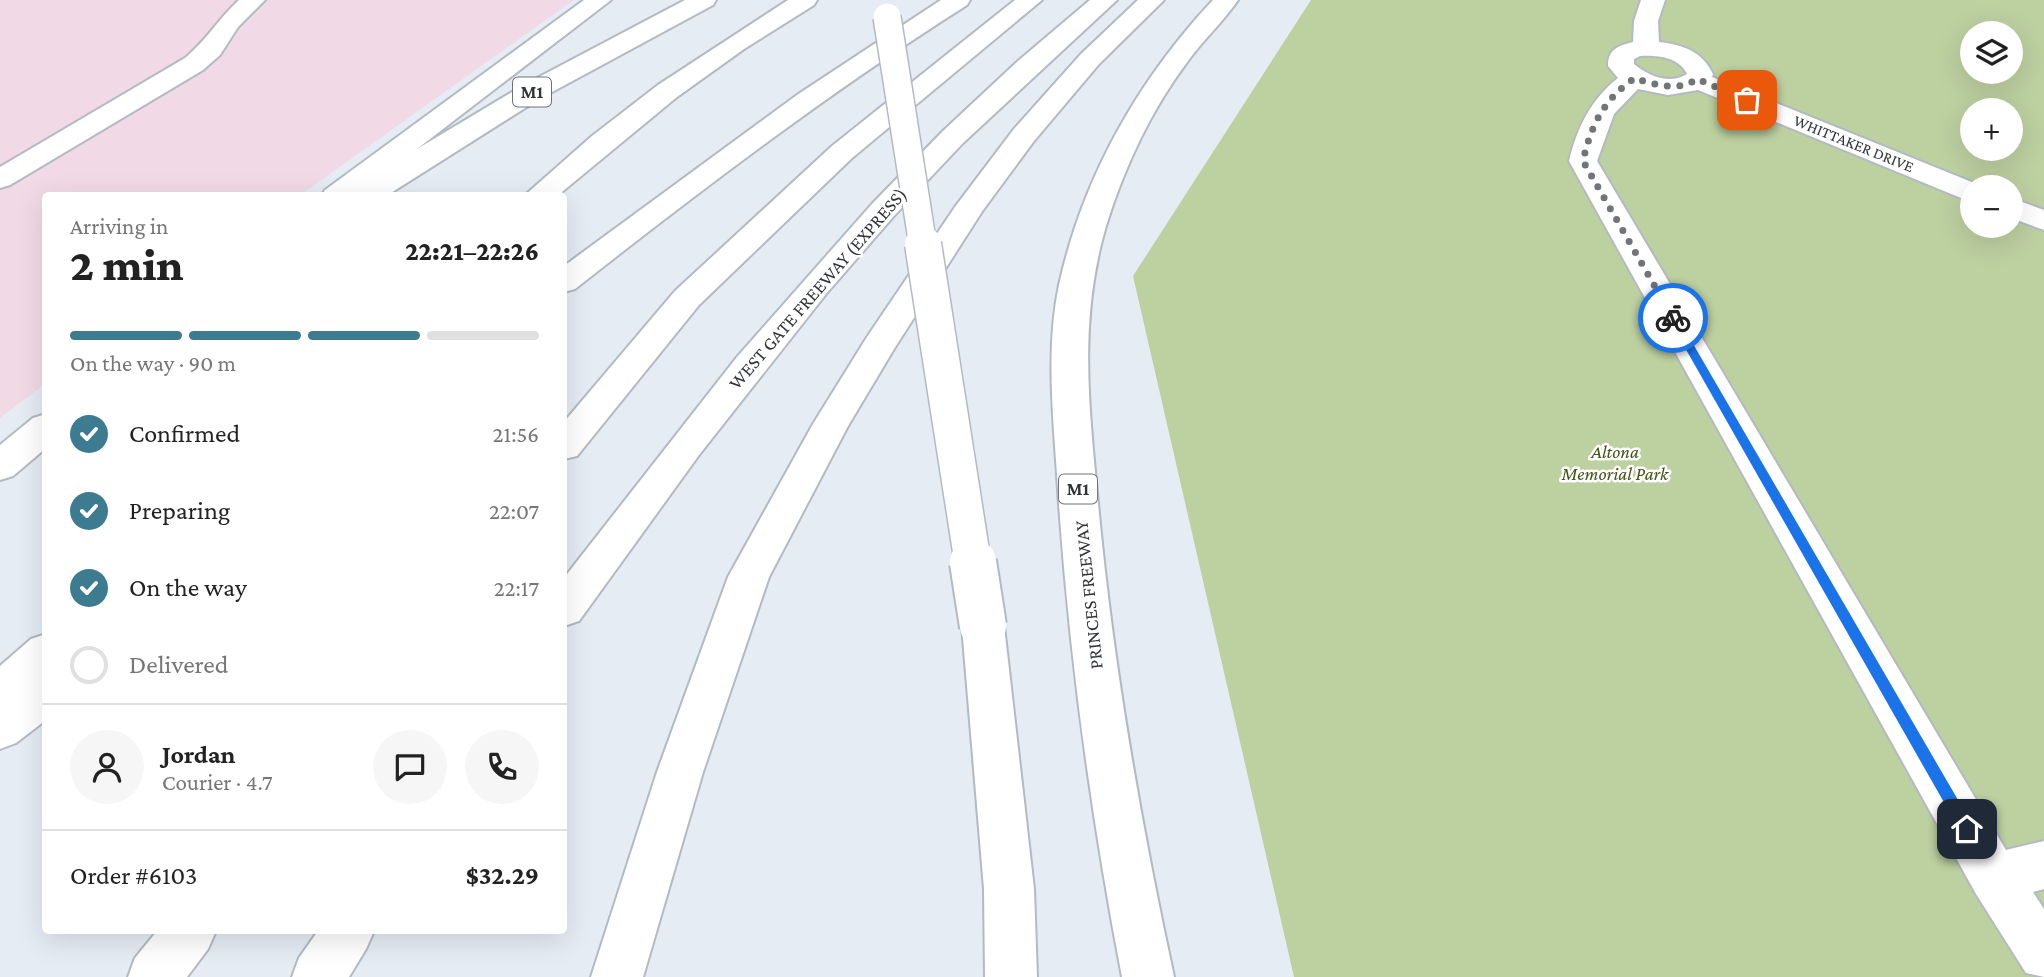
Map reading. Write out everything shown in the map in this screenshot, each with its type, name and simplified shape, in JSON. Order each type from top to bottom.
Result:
[{"type":"main road","points":[[0,179],[194,64],[211,50],[228,23],[253,0]]},
{"type":"main road","points":[[341,192],[599,0]]},
{"type":"main road","name":"M1","points":[[372,192],[523,97],[704,0]]},
{"type":"main road","points":[[544,192],[633,118],[694,73],[805,0]]},
{"type":"main road","points":[[567,280],[693,181],[904,33],[958,0]]},
{"type":"main road","points":[[567,442],[687,298],[842,152],[1030,0]]},
{"type":"main road","name":"WEST GATE FREEWAY (EXPRESS)","points":[[567,605],[686,442],[780,326],[889,203],[972,117],[1056,40],[1105,0]]},
{"type":"main road","points":[[617,977],[680,772],[749,577],[831,424],[879,345],[970,207],[1024,135],[1090,60],[1152,0]]},
{"type":"main road","name":"PRINCES FREEWAY","points":[[1148,977],[1128,883],[1086,600],[1067,343],[1080,261],[1103,192],[1124,142],[1164,73],[1199,27],[1226,0]]},
{"type":"main road","points":[[1653,0],[1646,21],[1640,63],[1606,102],[1590,133],[1583,161],[1994,877],[2044,955]]},
{"type":"main road","points":[[885,8],[983,626],[1009,889],[1011,977]]},
{"type":"main road","points":[[1684,57],[1698,68],[1697,79],[1692,84],[1671,86],[1640,63],[1684,57]]},
{"type":"main road","name":"WHITTAKER DRIVE","points":[[1697,79],[1960,187]]},
{"type":"main road","points":[[2023,212],[2044,221]]},
{"type":"main road","points":[[0,466],[42,430]]},
{"type":"main road","points":[[0,480],[42,445]]},
{"type":"main road","points":[[0,693],[42,656]]},
{"type":"main road","points":[[0,729],[42,697]]},
{"type":"main road","points":[[1994,877],[2044,866]]},
{"type":"main road","points":[[154,977],[188,934]]},
{"type":"main road","points":[[318,977],[346,934]]},
{"type":"shaded area","points":[[0,0],[574,0],[305,192],[42,192],[42,386],[0,418]]},
{"type":"green space","name":"Altona Memorial Park","points":[[1311,0],[2044,0],[2044,977],[1294,977],[1133,276]]},
{"type":"way so far","points":[[1673,318],[1583,161],[1590,133],[1606,102],[1617,90],[1635,78],[1671,86],[1692,84],[1697,79],[1747,100]]},
{"type":"route","points":[[1673,318],[1967,829]]}]
